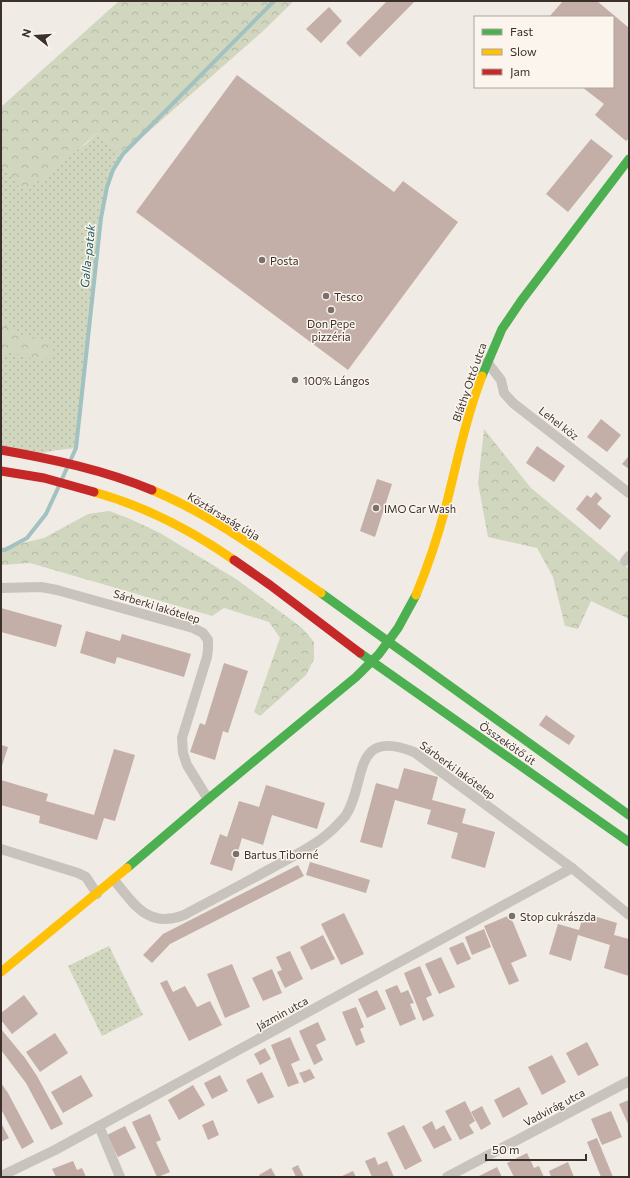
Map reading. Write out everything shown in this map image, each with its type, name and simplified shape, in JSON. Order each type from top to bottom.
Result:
[{"type":"street","name":"Bláthy Ottó utca","points":[[1,972],[114,880],[208,799],[372,663],[389,642],[417,593],[433,553],[466,426],[487,362],[502,329],[521,301],[629,159]]},
{"type":"street","name":"Lehel köz","points":[[487,362],[501,380],[504,393],[513,403],[629,493]]},
{"type":"street","name":"Köztársaság útja","points":[[1,450],[50,458],[92,470],[141,486],[191,508],[260,551],[389,642]]},
{"type":"street","points":[[1,471],[44,478],[111,497],[153,513],[184,528],[270,585],[372,663]]},
{"type":"street","name":"Sárberki lakótelep","points":[[1,588],[41,586],[193,628],[203,633],[208,640],[207,657],[182,738],[183,753],[187,765],[208,799]]},
{"type":"street","name":"Összekötő út","points":[[389,642],[629,815]]},
{"type":"street","name":"Összekötő út","points":[[372,663],[629,842]]},
{"type":"street","name":"Sárberki lakótelep","points":[[114,880],[138,909],[149,916],[160,920],[173,920],[184,916],[308,848],[332,831],[347,814],[354,797],[362,766],[369,754],[378,748],[389,746],[400,747],[414,752],[572,868],[629,914]]},
{"type":"street","points":[[1,849],[78,873],[86,877],[97,894]]},
{"type":"street","name":"Jázmin utca","points":[[1,1176],[55,1150],[572,868]]},
{"type":"street","name":"Vadvirág utca","points":[[447,1177],[629,1081]]},
{"type":"street","points":[[99,1126],[120,1177]]},
{"type":"green space","points":[[119,1],[294,1],[262,32],[123,154],[97,133],[46,178],[21,189],[1,165],[1,107]]},
{"type":"green space","points":[[97,133],[123,154],[107,187],[101,218],[76,448],[33,455],[1,450],[1,165],[21,188],[86,144]]},
{"type":"green space","points":[[1,316],[6,327],[27,337],[48,340],[54,354],[41,361],[9,352],[1,363]]},
{"type":"green space","points":[[484,429],[531,488],[629,569],[629,619],[591,601],[578,629],[565,626],[553,577],[537,548],[488,537],[478,483]]},
{"type":"green space","points":[[109,511],[160,533],[236,579],[302,628],[314,642],[314,659],[306,675],[260,716],[254,712],[280,638],[269,622],[224,608],[212,616],[30,563],[1,565],[1,548],[44,538],[88,514]]},
{"type":"green space","points":[[109,946],[143,1015],[102,1036],[68,966]]},
{"type":"building","points":[[385,1],[415,1],[360,57],[346,43],[386,2]]},
{"type":"building","points":[[563,1],[597,1],[629,28],[629,138],[626,141],[595,115],[604,104],[583,88],[614,88],[614,16],[550,16]]},
{"type":"building","points":[[329,7],[342,21],[321,43],[306,29]]},
{"type":"building","name":"Tesco","points":[[237,75],[394,192],[403,181],[458,222],[348,370],[136,212]]},
{"type":"building","points":[[591,139],[613,156],[568,212],[546,194]]},
{"type":"building","points":[[601,419],[621,435],[607,452],[587,437]]},
{"type":"building","points":[[537,446],[565,466],[554,482],[526,463]]},
{"type":"building","points":[[628,457],[629,458],[629,469],[622,464]]},
{"type":"building","name":"IMO Car Wash","points":[[377,479],[392,484],[375,537],[360,531]]},
{"type":"building","points":[[596,492],[602,498],[597,504],[611,516],[600,530],[576,509],[587,495],[591,498]]},
{"type":"building","points":[[1,608],[62,625],[56,647],[1,632]]},
{"type":"building","points":[[86,631],[120,641],[122,634],[191,654],[184,677],[117,657],[115,664],[80,653]]},
{"type":"building","points":[[224,663],[248,671],[228,733],[223,731],[215,760],[190,752],[200,723],[205,725]]},
{"type":"building","points":[[546,715],[575,736],[569,745],[539,725]]},
{"type":"building","points":[[1,745],[8,747],[1,769]]},
{"type":"building","points":[[114,749],[135,755],[115,821],[104,818],[97,840],[39,823],[40,816],[1,805],[1,780],[48,794],[46,801],[94,815]]},
{"type":"building","points":[[404,768],[438,777],[432,800],[466,809],[462,823],[495,832],[485,868],[451,858],[458,833],[427,824],[431,810],[395,800],[382,848],[360,842],[376,783],[398,789]]},
{"type":"building","points":[[266,785],[325,803],[317,829],[272,815],[263,845],[242,838],[232,871],[210,864],[220,834],[227,837],[239,801],[259,807]]},
{"type":"building","points":[[310,862],[370,880],[366,893],[306,875]]},
{"type":"building","points":[[298,865],[304,876],[170,944],[152,963],[143,955],[163,934]]},
{"type":"building","points":[[344,913],[364,954],[341,965],[321,924]]},
{"type":"building","points":[[584,913],[617,923],[614,935],[629,939],[629,976],[604,968],[610,945],[578,935],[571,961],[549,954],[558,924],[579,930]]},
{"type":"building","points":[[510,915],[527,956],[511,963],[519,981],[509,985],[484,926]]},
{"type":"building","points":[[484,929],[491,947],[472,955],[465,937]]},
{"type":"building","points":[[323,935],[335,959],[311,970],[300,947]]},
{"type":"building","points":[[463,942],[471,959],[457,965],[449,948]]},
{"type":"building","points":[[290,951],[303,979],[285,988],[277,972],[282,970],[276,957]]},
{"type":"building","points":[[441,957],[455,987],[439,994],[425,964]]},
{"type":"building","points":[[232,964],[250,1007],[225,1018],[207,974]]},
{"type":"building","points":[[420,966],[432,995],[426,998],[434,1016],[423,1021],[404,973]]},
{"type":"building","points":[[272,969],[282,993],[263,1001],[252,978]]},
{"type":"building","points":[[167,980],[173,992],[185,986],[197,1007],[210,1001],[222,1025],[189,1041],[160,983]]},
{"type":"building","points":[[397,985],[401,993],[408,990],[414,1003],[410,1004],[416,1019],[400,1026],[385,990]]},
{"type":"building","points":[[377,990],[386,1009],[367,1018],[358,999]]},
{"type":"building","points":[[24,995],[38,1014],[12,1034],[1,1020],[1,1013]]},
{"type":"building","points":[[356,1007],[364,1027],[360,1029],[365,1042],[356,1046],[342,1012]]},
{"type":"building","points":[[318,1022],[326,1040],[316,1045],[323,1060],[314,1065],[299,1031]]},
{"type":"building","points":[[1,1029],[25,1058],[37,1076],[63,1124],[51,1130],[26,1083],[1,1050]]},
{"type":"building","points":[[55,1033],[68,1053],[40,1072],[26,1052]]},
{"type":"building","points":[[290,1037],[300,1060],[291,1064],[299,1083],[288,1087],[271,1045]]},
{"type":"building","points":[[587,1042],[599,1065],[578,1076],[566,1053]]},
{"type":"building","points":[[265,1048],[271,1059],[260,1065],[254,1054]]},
{"type":"building","points":[[552,1055],[566,1082],[542,1095],[528,1067]]},
{"type":"building","points":[[310,1069],[315,1078],[304,1083],[299,1073]]},
{"type":"building","points":[[262,1072],[274,1097],[258,1104],[246,1080]]},
{"type":"building","points":[[81,1075],[93,1096],[63,1113],[51,1092]]},
{"type":"building","points":[[220,1075],[228,1091],[212,1099],[204,1083]]},
{"type":"building","points":[[1,1083],[8,1093],[34,1142],[22,1149],[1,1109]]},
{"type":"building","points":[[193,1085],[205,1105],[179,1120],[168,1100]]},
{"type":"building","points":[[519,1087],[528,1104],[503,1118],[494,1100]]},
{"type":"building","points":[[629,1100],[629,1126],[619,1104]]},
{"type":"building","points":[[465,1101],[475,1121],[469,1125],[474,1133],[460,1140],[445,1111]]},
{"type":"building","points":[[482,1106],[491,1124],[481,1130],[471,1112]]},
{"type":"building","points":[[611,1111],[622,1137],[602,1145],[591,1119]]},
{"type":"building","points":[[150,1114],[161,1140],[156,1142],[170,1172],[158,1177],[132,1122]]},
{"type":"building","points":[[213,1120],[219,1135],[208,1140],[202,1125]]},
{"type":"building","points":[[432,1121],[436,1130],[444,1125],[452,1140],[434,1149],[422,1127]]},
{"type":"building","points":[[1,1123],[9,1138],[1,1142]]},
{"type":"building","points":[[404,1125],[422,1161],[405,1170],[387,1133]]},
{"type":"building","points":[[125,1126],[136,1148],[118,1157],[107,1135]]},
{"type":"building","points":[[597,1138],[613,1177],[601,1177],[587,1142]]},
{"type":"building","points":[[527,1153],[534,1168],[539,1166],[544,1177],[514,1177],[507,1163]]},
{"type":"building","points":[[375,1157],[378,1165],[387,1161],[394,1177],[372,1177],[365,1161]]},
{"type":"building","points":[[73,1161],[77,1170],[82,1168],[86,1177],[56,1177],[52,1169]]},
{"type":"building","points":[[568,1162],[574,1177],[551,1177],[549,1171]]},
{"type":"building","points":[[298,1165],[304,1177],[296,1177],[292,1168]]},
{"type":"building","points":[[497,1167],[502,1177],[477,1177]]},
{"type":"building","points":[[271,1168],[276,1177],[260,1177],[259,1175]]},
{"type":"building","points":[[353,1171],[356,1177],[340,1177]]},
{"type":"waterway","name":"Galla-patak","points":[[62,479],[76,448],[101,218],[107,187],[113,170],[123,154],[274,1]]},
{"type":"waterway","name":"Galla-patak","points":[[1,550],[5,550],[27,538],[46,514],[59,486]]},
{"type":"traffic: fast","points":[[482,376],[502,329],[521,301],[629,159]]},
{"type":"traffic: fast","points":[[321,593],[629,815]]},
{"type":"traffic: fast","points":[[127,868],[356,677],[379,654],[398,628],[416,595]]},
{"type":"traffic: fast","points":[[360,653],[629,842]]},
{"type":"traffic: slow","points":[[416,595],[440,528],[466,424],[482,376]]},
{"type":"traffic: slow","points":[[152,490],[175,500],[240,537],[321,593]]},
{"type":"traffic: slow","points":[[94,492],[131,504],[167,520],[218,549],[234,560]]},
{"type":"traffic: slow","points":[[1,972],[127,868]]},
{"type":"traffic: jam","points":[[1,450],[39,457],[97,471],[152,490]]},
{"type":"traffic: jam","points":[[1,471],[44,478],[94,492]]},
{"type":"traffic: jam","points":[[234,560],[270,585],[360,653]]},
{"type":"place","name":"Posta","points":[[262,260]]},
{"type":"place","name":"Tesco","points":[[326,296]]},
{"type":"place","name":"Don Pepe pizzéria","points":[[331,310]]},
{"type":"place","name":"100% Lángos","points":[[295,380]]},
{"type":"place","name":"IMO Car Wash","points":[[376,508]]},
{"type":"place","name":"Bartus Tiborné","points":[[236,854]]},
{"type":"place","name":"Stop cukrászda","points":[[512,916]]}]
